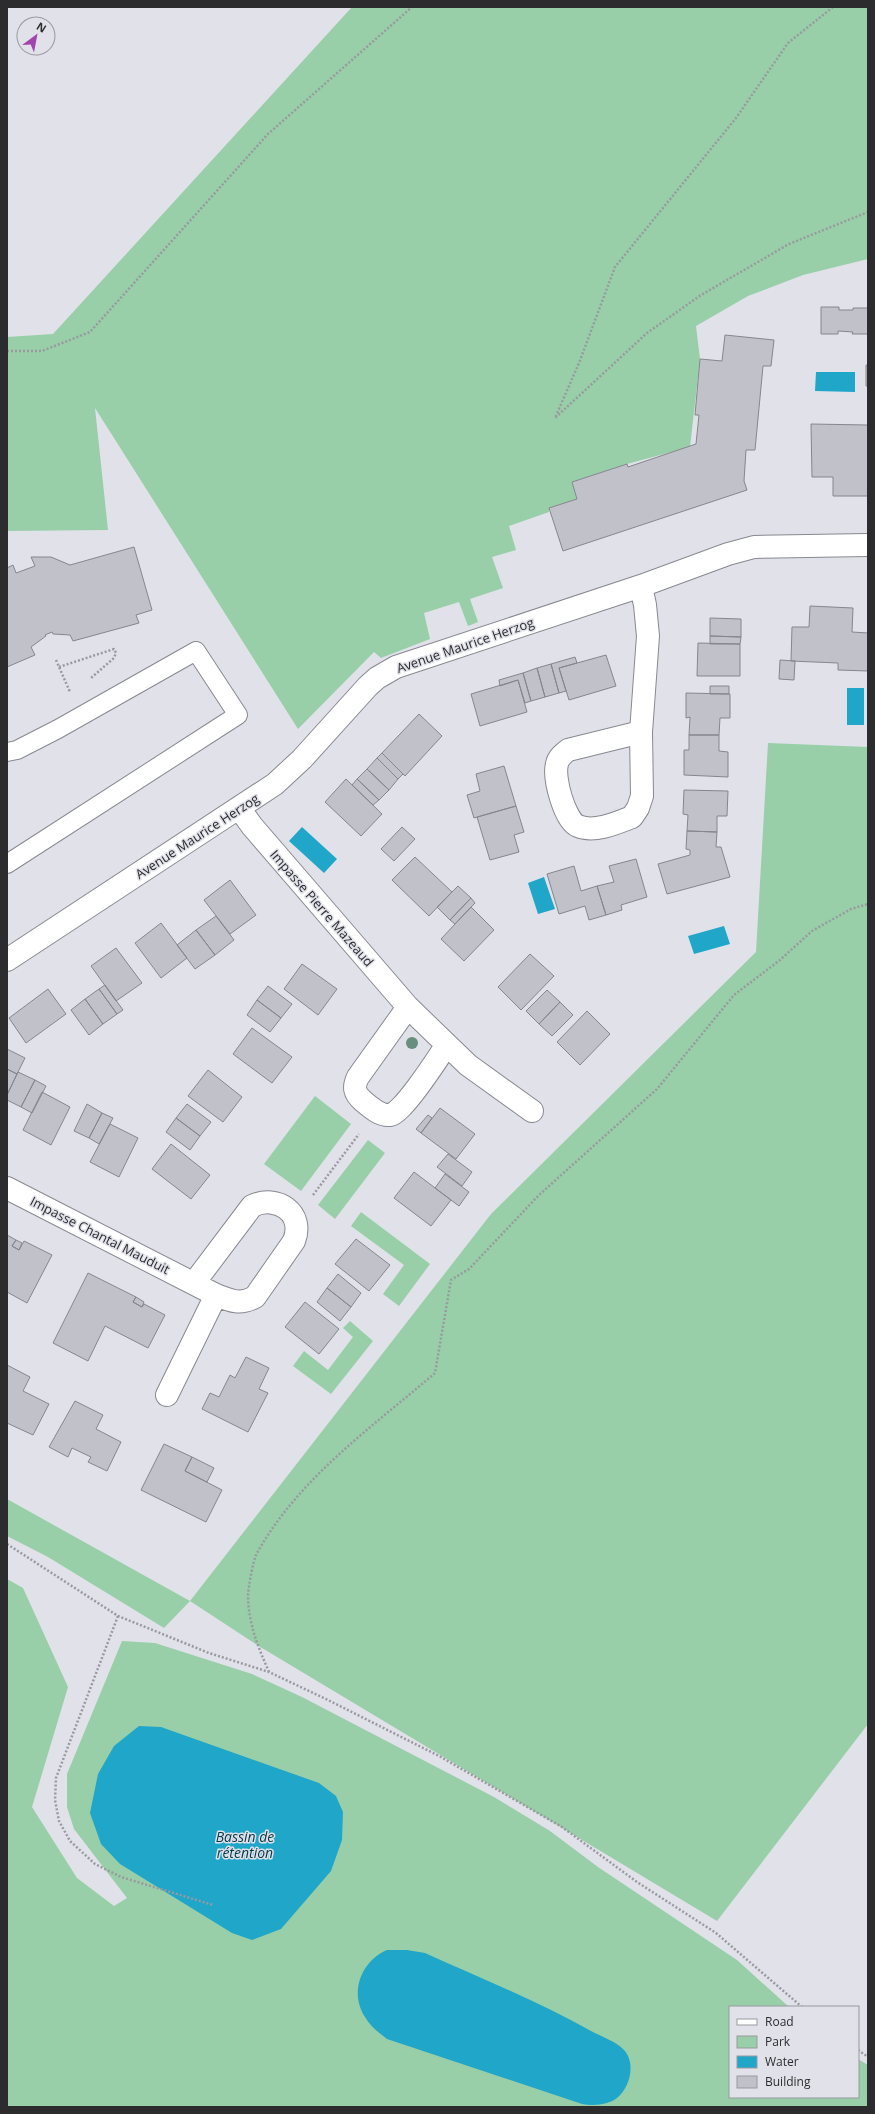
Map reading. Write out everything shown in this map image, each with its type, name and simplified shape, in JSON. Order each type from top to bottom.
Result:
[{"type":"street","name":"Avenue Maurice Herzog","points":[[7,960],[275,784],[289,772],[368,686],[385,673],[406,663],[641,586],[728,554],[754,547],[868,545]]},
{"type":"street","points":[[641,586],[646,605],[648,636],[641,732],[642,796],[638,808],[632,817],[595,828],[582,827],[571,822],[567,816],[556,778],[557,763],[562,755],[568,750],[641,732]]},
{"type":"street","name":"Impasse Pierre Mazeaud","points":[[239,808],[252,826],[408,1007],[446,1046],[468,1065],[532,1111]]},
{"type":"street","points":[[408,1007],[358,1077],[355,1084],[355,1093],[358,1097],[376,1111],[390,1115],[403,1106],[446,1046]]},
{"type":"street","name":"Impasse Chantal Mauduit","points":[[7,1188],[232,1302],[248,1301],[255,1297],[294,1241],[298,1231],[295,1219]]},
{"type":"street","points":[[194,1283],[252,1206],[261,1202],[278,1204],[288,1210],[295,1219]]},
{"type":"street","points":[[167,1395],[216,1295]]},
{"type":"lane","points":[[7,752],[17,750],[58,729],[196,651],[238,715],[7,864]]},
{"type":"path","points":[[7,351],[42,351],[90,332],[268,134],[412,7]]},
{"type":"path","points":[[833,7],[788,44],[736,118],[615,266],[579,363],[556,418],[647,333],[701,295],[789,244],[868,212]]},
{"type":"path","points":[[59,667],[114,649],[116,653],[114,658],[87,681]]},
{"type":"path","points":[[56,660],[65,681]]},
{"type":"path","points":[[71,695],[76,690]]},
{"type":"path","points":[[268,1672],[257,1645],[249,1619],[248,1592],[256,1554],[294,1500],[333,1460],[369,1427],[435,1373],[451,1280],[469,1269],[539,1195],[656,1089],[734,995],[780,960],[812,931],[851,909],[868,904]]},
{"type":"path","points":[[295,1219],[376,1111]]},
{"type":"path","points":[[7,1544],[118,1616],[209,1653],[268,1672],[328,1700],[441,1757],[562,1827],[637,1882],[716,1933],[801,2006]]},
{"type":"path","points":[[118,1616],[56,1778],[54,1800],[59,1821],[70,1841],[94,1864],[121,1877],[213,1905]]},
{"type":"path","points":[[859,2051],[868,2057]]},
{"type":"green space","points":[[352,7],[868,7],[868,259],[803,275],[748,296],[696,326],[700,359],[690,447],[627,464],[572,482],[577,499],[549,508],[549,512],[509,526],[516,550],[492,557],[503,588],[470,599],[478,622],[468,626],[459,602],[424,613],[430,639],[381,658],[374,652],[298,729],[95,408],[108,530],[7,531],[7,337],[53,334]]},
{"type":"green space","points":[[768,743],[868,747],[868,1724],[717,1921],[257,1645],[190,1601],[491,1214],[756,952]]},
{"type":"green space","points":[[315,1096],[351,1124],[301,1191],[264,1164]]},
{"type":"green space","points":[[368,1140],[385,1153],[335,1219],[318,1205]]},
{"type":"green space","points":[[361,1212],[430,1264],[399,1306],[383,1294],[404,1265],[351,1226]]},
{"type":"green space","points":[[350,1321],[373,1341],[331,1394],[293,1366],[304,1351],[328,1370],[353,1337],[343,1328]]},
{"type":"green space","points":[[7,1499],[190,1601],[164,1628],[48,1557],[7,1536]]},
{"type":"green space","points":[[7,1579],[23,1588],[68,1687],[32,1807],[77,1878],[114,1906],[127,1898],[74,1829],[67,1807],[67,1774],[122,1641],[155,1643],[252,1674],[302,1697],[494,1797],[550,1831],[598,1867],[737,1960],[788,2006],[729,2006],[729,2098],[859,2098],[859,2060],[868,2065],[868,2107],[7,2107]]},
{"type":"water","points":[[816,372],[855,372],[855,392],[815,391]]},
{"type":"water","points":[[847,688],[864,688],[864,725],[847,725]]},
{"type":"water","points":[[302,827],[337,859],[324,873],[289,841]]},
{"type":"water","points":[[544,877],[555,909],[538,914],[528,883]]},
{"type":"water","points":[[724,926],[730,944],[694,954],[688,936]]},
{"type":"water","name":"Bassin de rétention","points":[[139,1726],[161,1727],[319,1783],[336,1796],[343,1812],[342,1840],[331,1871],[281,1929],[252,1940],[232,1933],[120,1864],[101,1844],[90,1813],[98,1774],[114,1746]]},
{"type":"water","points":[[387,1950],[407,1950],[425,1953],[530,2000],[612,2041],[623,2049],[630,2060],[630,2074],[626,2087],[617,2098],[605,2104],[582,2104],[387,2039],[367,2020],[360,2008],[358,1988],[364,1970],[370,1962]]},
{"type":"building","points":[[821,307],[839,307],[839,310],[868,308],[868,334],[852,334],[853,332],[838,331],[838,334],[821,334]]},
{"type":"building","points":[[725,335],[774,340],[771,366],[763,366],[755,450],[746,450],[744,481],[747,490],[563,551],[549,508],[577,499],[572,482],[627,464],[628,467],[696,444],[699,415],[695,415],[700,359],[722,361]]},
{"type":"building","points":[[866,365],[868,365],[868,386],[866,386]]},
{"type":"building","points":[[811,424],[868,425],[868,496],[833,496],[833,477],[812,477]]},
{"type":"building","points":[[134,547],[152,610],[136,615],[139,623],[73,641],[70,635],[53,634],[52,632],[45,635],[46,636],[31,647],[35,655],[7,667],[7,568],[13,565],[16,573],[35,566],[31,557],[51,557],[70,565]]},
{"type":"building","points":[[810,606],[853,608],[852,632],[868,633],[868,671],[838,670],[838,663],[791,661],[792,627],[809,627]]},
{"type":"building","points":[[710,618],[741,619],[741,637],[710,636]]},
{"type":"building","points":[[710,636],[741,637],[740,644],[710,644]]},
{"type":"building","points":[[698,643],[740,644],[740,676],[697,676]]},
{"type":"building","points":[[606,655],[616,686],[569,700],[559,668]]},
{"type":"building","points":[[575,657],[577,663],[559,668],[566,691],[559,693],[551,664]]},
{"type":"building","points":[[780,660],[795,661],[794,680],[779,679]]},
{"type":"building","points":[[551,664],[559,693],[545,697],[537,668]]},
{"type":"building","points":[[537,668],[545,697],[531,701],[523,673]]},
{"type":"building","points":[[523,673],[531,701],[525,703],[518,680],[500,686],[499,680]]},
{"type":"building","points":[[518,680],[527,712],[480,726],[471,694]]},
{"type":"building","points":[[710,686],[729,686],[729,694],[710,694]]},
{"type":"building","points":[[686,693],[730,694],[730,718],[720,718],[719,735],[689,735],[690,717],[686,718]]},
{"type":"building","points":[[419,714],[442,736],[405,776],[382,753]]},
{"type":"building","points":[[689,735],[719,735],[719,751],[728,752],[728,777],[684,775],[684,750],[689,750]]},
{"type":"building","points":[[382,753],[403,774],[398,779],[377,758]]},
{"type":"building","points":[[377,758],[398,779],[389,790],[367,769]]},
{"type":"building","points":[[504,766],[516,806],[474,818],[467,795],[480,791],[476,774]]},
{"type":"building","points":[[367,769],[389,790],[379,800],[357,779]]},
{"type":"building","points":[[346,779],[382,814],[361,836],[325,802]]},
{"type":"building","points":[[357,779],[379,800],[373,805],[352,785]]},
{"type":"building","points":[[684,790],[728,791],[727,816],[717,816],[717,832],[687,831],[688,815],[683,814]]},
{"type":"building","points":[[516,806],[524,832],[514,835],[519,852],[490,860],[477,817]]},
{"type":"building","points":[[402,827],[415,839],[394,861],[381,849]]},
{"type":"building","points":[[687,831],[717,832],[716,847],[721,847],[730,877],[667,894],[658,864],[690,855],[690,850],[686,849]]},
{"type":"building","points":[[415,857],[452,892],[429,916],[392,880]]},
{"type":"building","points":[[636,859],[647,897],[621,905],[622,910],[606,915],[597,886],[614,882],[609,866]]},
{"type":"building","points":[[574,866],[581,891],[597,886],[606,915],[589,920],[585,906],[559,914],[547,874]]},
{"type":"building","points":[[230,880],[256,915],[230,934],[204,900]]},
{"type":"building","points":[[458,886],[471,898],[450,920],[437,907]]},
{"type":"building","points":[[471,898],[475,903],[455,924],[450,920]]},
{"type":"building","points":[[471,907],[494,930],[464,961],[441,939]]},
{"type":"building","points":[[216,916],[234,940],[215,955],[196,930]]},
{"type":"building","points":[[161,923],[187,958],[161,978],[135,943]]},
{"type":"building","points":[[196,930],[215,955],[195,969],[177,945]]},
{"type":"building","points":[[116,948],[142,983],[116,1001],[91,966]]},
{"type":"building","points":[[530,954],[554,976],[521,1010],[498,987]]},
{"type":"building","points":[[302,964],[337,989],[318,1015],[284,989]]},
{"type":"building","points":[[105,985],[123,1010],[117,1014],[99,989]]},
{"type":"building","points":[[268,986],[292,1004],[281,1018],[257,1000]]},
{"type":"building","points":[[48,989],[66,1014],[26,1043],[9,1018]]},
{"type":"building","points":[[99,989],[117,1014],[103,1024],[85,999]]},
{"type":"building","points":[[547,990],[560,1002],[539,1024],[526,1011]]},
{"type":"building","points":[[85,999],[103,1024],[89,1035],[71,1010]]},
{"type":"building","points":[[257,1000],[281,1018],[270,1032],[247,1015]]},
{"type":"building","points":[[560,1002],[573,1015],[552,1036],[539,1024]]},
{"type":"building","points":[[587,1011],[610,1034],[580,1065],[557,1042]]},
{"type":"building","points":[[252,1028],[292,1057],[272,1083],[233,1054]]},
{"type":"building","points":[[7,1049],[25,1058],[17,1074],[7,1069]]},
{"type":"building","points":[[7,1069],[17,1074],[7,1095]]},
{"type":"building","points":[[208,1070],[242,1097],[223,1122],[188,1096]]},
{"type":"building","points":[[18,1072],[35,1080],[21,1107],[7,1100],[7,1095]]},
{"type":"building","points":[[35,1080],[46,1086],[32,1113],[21,1107]]},
{"type":"building","points":[[42,1092],[70,1107],[51,1145],[23,1130]]},
{"type":"building","points":[[87,1104],[102,1113],[89,1138],[74,1131]]},
{"type":"building","points":[[187,1104],[211,1122],[200,1136],[176,1118]]},
{"type":"building","points":[[440,1108],[475,1134],[456,1159],[421,1133]]},
{"type":"building","points":[[102,1113],[113,1118],[99,1144],[89,1138]]},
{"type":"building","points":[[428,1115],[432,1118],[421,1133],[416,1129]]},
{"type":"building","points":[[176,1118],[200,1136],[190,1150],[166,1132]]},
{"type":"building","points":[[110,1124],[138,1138],[119,1177],[90,1162]]},
{"type":"building","points":[[171,1144],[210,1175],[191,1199],[152,1169]]},
{"type":"building","points":[[448,1154],[472,1172],[462,1186],[437,1167]]},
{"type":"building","points":[[414,1172],[451,1200],[431,1226],[394,1198]]},
{"type":"building","points":[[445,1174],[469,1192],[459,1206],[435,1188]]},
{"type":"building","points":[[7,1235],[16,1240],[12,1246],[19,1250],[24,1241],[52,1255],[27,1303],[7,1292]]},
{"type":"building","points":[[356,1239],[390,1265],[369,1291],[335,1264]]},
{"type":"building","points":[[16,1240],[22,1243],[19,1250],[12,1246]]},
{"type":"building","points":[[88,1273],[136,1297],[133,1302],[142,1307],[144,1304],[165,1315],[148,1348],[105,1326],[88,1361],[53,1343]]},
{"type":"building","points":[[338,1274],[361,1293],[351,1307],[327,1288]]},
{"type":"building","points":[[327,1288],[351,1307],[340,1321],[317,1302]]},
{"type":"building","points":[[136,1297],[144,1302],[142,1307],[133,1302]]},
{"type":"building","points":[[305,1302],[339,1329],[319,1354],[285,1327]]},
{"type":"building","points":[[246,1357],[269,1368],[259,1389],[268,1393],[248,1432],[202,1409],[210,1393],[219,1397],[230,1375],[235,1378]]},
{"type":"building","points":[[7,1365],[30,1377],[23,1391],[49,1404],[33,1435],[7,1423]]},
{"type":"building","points":[[75,1401],[103,1415],[96,1429],[121,1442],[107,1471],[88,1462],[91,1457],[72,1448],[68,1457],[49,1447]]},
{"type":"building","points":[[164,1444],[192,1457],[185,1471],[222,1490],[206,1522],[141,1490]]},
{"type":"building","points":[[192,1457],[214,1468],[207,1482],[185,1471]]}]
